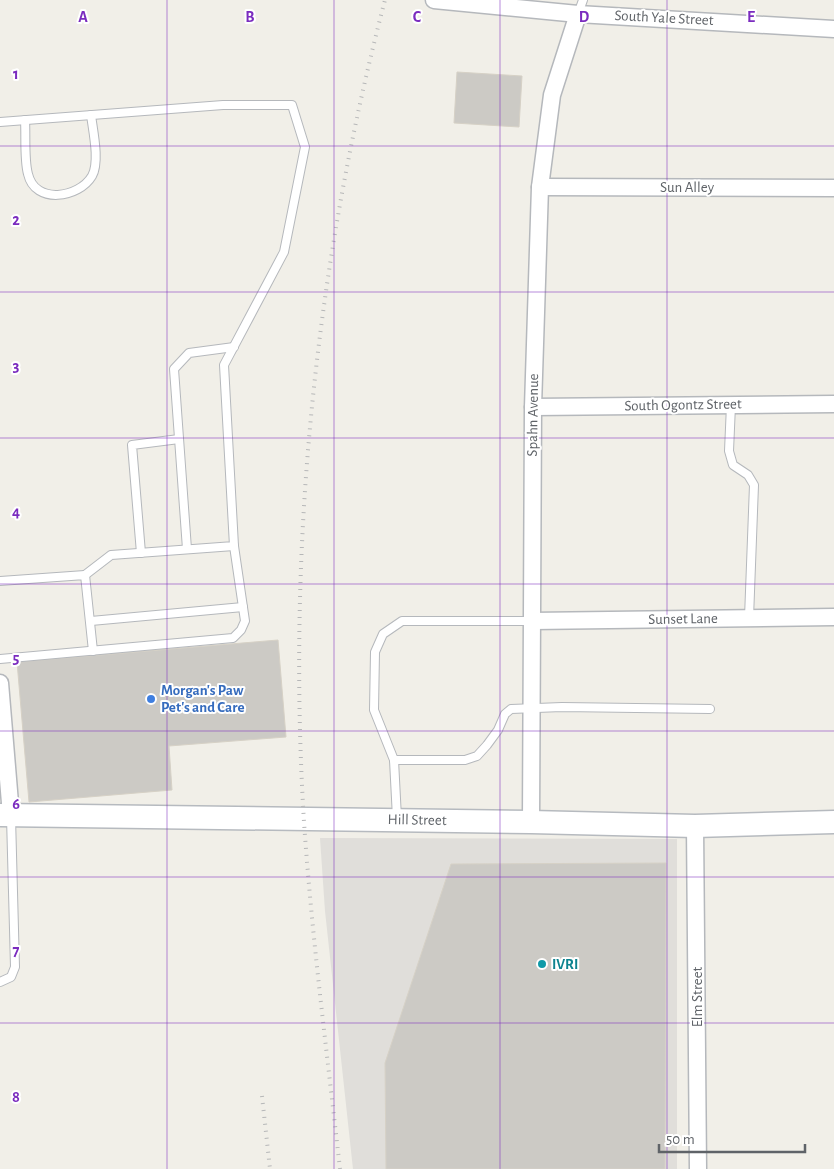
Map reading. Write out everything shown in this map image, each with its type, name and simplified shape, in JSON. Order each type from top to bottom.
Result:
[{"type":"main road","name":"Hill Street","points":[[5,815],[696,826],[834,822]]},
{"type":"street","name":"South Yale Street","points":[[434,0],[581,7],[834,29]]},
{"type":"street","name":"Spahn Avenue","points":[[531,822],[533,407],[540,187],[552,95],[581,7]]},
{"type":"street","name":"Sun Alley","points":[[540,187],[834,188]]},
{"type":"street","name":"South Ogontz Street","points":[[533,407],[834,404]]},
{"type":"street","name":"Sunset Lane","points":[[532,621],[834,617]]},
{"type":"street","points":[[0,683],[5,815]]},
{"type":"street","name":"Elm Street","points":[[696,826],[698,1169]]},
{"type":"lane","points":[[0,122],[223,105],[292,105],[304,147],[284,252],[224,365],[234,546],[245,621],[241,630],[233,638],[0,659]]},
{"type":"lane","points":[[25,120],[28,175],[36,189],[54,196],[69,194],[83,187],[93,175],[96,156],[91,115]]},
{"type":"lane","points":[[187,550],[174,369],[189,353],[234,347]]},
{"type":"lane","points":[[731,405],[729,451],[733,465],[748,475],[754,485],[749,618]]},
{"type":"lane","points":[[142,552],[132,445],[179,440]]},
{"type":"lane","points":[[0,581],[85,575],[111,555],[234,546]]},
{"type":"lane","points":[[85,575],[93,650]]},
{"type":"lane","points":[[91,621],[243,607]]},
{"type":"lane","points":[[397,820],[394,760],[374,710],[375,652],[383,634],[402,621],[532,621]]},
{"type":"lane","points":[[394,760],[465,760],[477,756],[498,730],[505,714],[512,710],[562,707],[710,709]]},
{"type":"lane","points":[[0,982],[11,977],[15,967],[5,815]]},
{"type":"shaded area","name":"IVRI","points":[[320,838],[677,839],[677,1169],[353,1169],[325,911]]},
{"type":"building","points":[[457,72],[522,76],[519,127],[454,123]]},
{"type":"building","name":"Morgan's Paw Pet's and Care","points":[[278,640],[286,737],[169,746],[172,790],[29,802],[17,662]]},
{"type":"building","name":"IVRI","points":[[666,863],[665,1169],[386,1169],[385,1063],[451,864]]},
{"type":"railway","points":[[340,1169],[315,952],[304,822],[300,719],[300,615],[304,511],[312,408],[324,304],[340,202],[361,100],[385,0]]},
{"type":"railway","points":[[262,1096],[270,1169]]},
{"type":"place","name":"Morgan's Paw Pet's and Care","points":[[151,699]]},
{"type":"place","name":"IVRI","points":[[542,964]]}]
